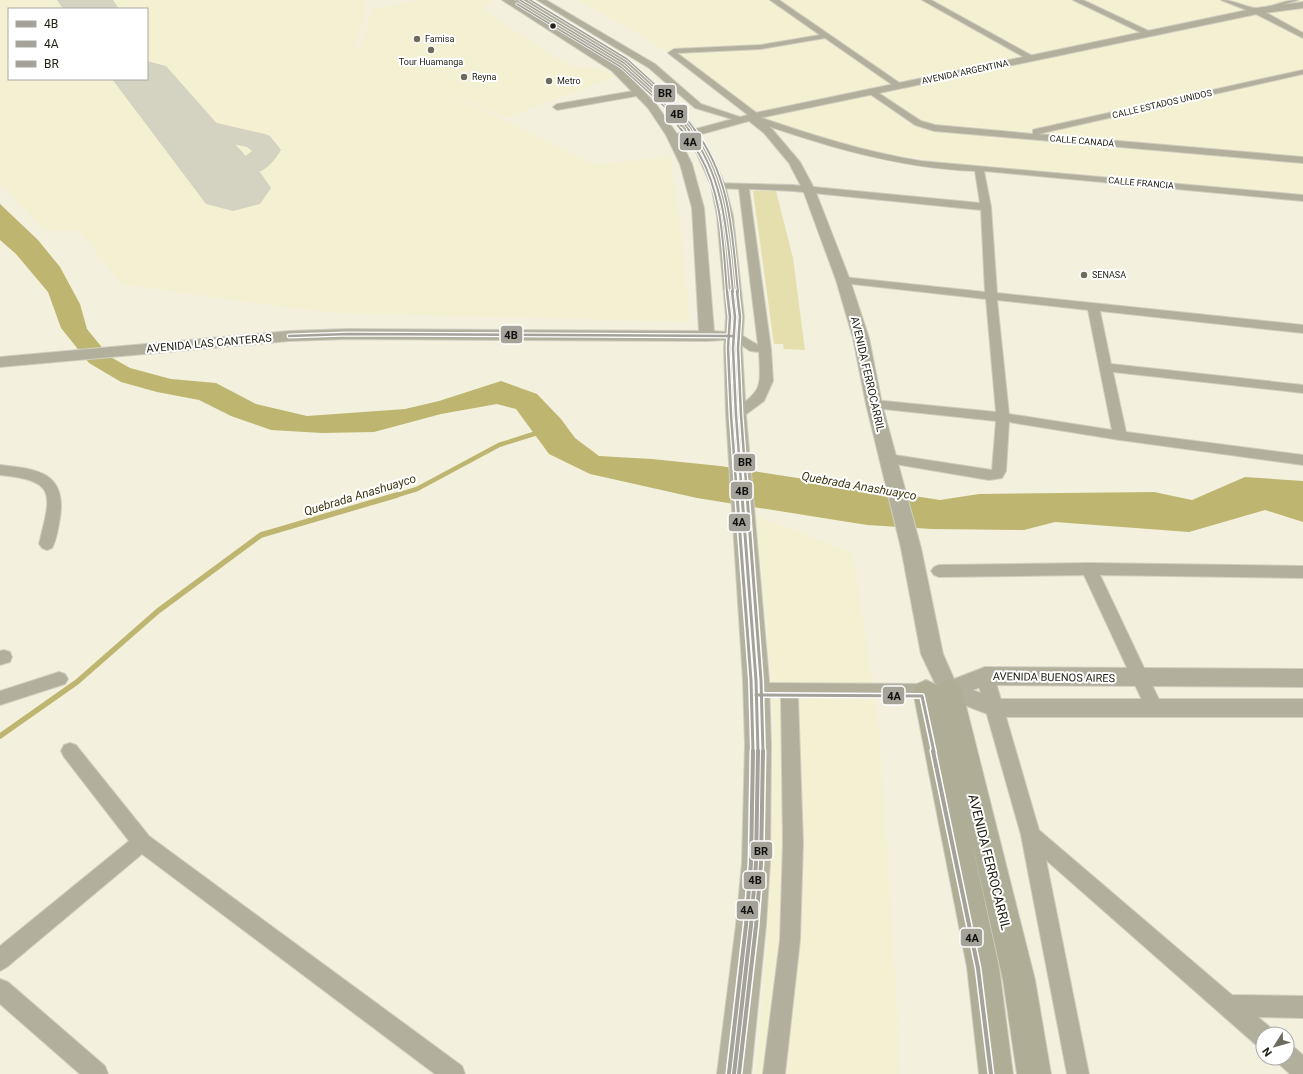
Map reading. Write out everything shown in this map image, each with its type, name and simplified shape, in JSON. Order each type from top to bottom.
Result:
[{"type":"highway","points":[[520,0],[586,39],[669,104],[692,134],[708,162],[718,185],[725,216],[735,317],[736,415],[756,690],[758,744],[756,863],[751,925],[734,1074]]},
{"type":"main road","name":"AVENIDA FERROCARRIL","points":[[937,691],[983,967],[996,1074]]},
{"type":"main road","name":"AVENIDA FERROCARRIL","points":[[937,691],[1019,980],[1034,1074]]},
{"type":"street","points":[[507,0],[625,70],[639,93],[652,106],[674,138],[686,164],[698,208],[707,336]]},
{"type":"street","points":[[541,0],[652,66],[698,106],[749,118]]},
{"type":"street","points":[[774,0],[900,86]]},
{"type":"street","points":[[926,0],[1032,58]]},
{"type":"street","points":[[1077,0],[1149,33]]},
{"type":"street","points":[[1225,0],[1260,11],[1303,31]]},
{"type":"street","points":[[1260,11],[1294,0]]},
{"type":"street","name":"AVENIDA ARGENTINA","points":[[674,138],[749,118],[1149,33],[1260,11],[1303,5]]},
{"type":"street","points":[[1260,11],[1303,36]]},
{"type":"street","points":[[749,118],[672,53],[674,51],[761,46],[825,36]]},
{"type":"street","name":"CALLE ESTADOS UNIDOS","points":[[1022,135],[1303,72]]},
{"type":"street","name":"CALLE CANADÁ","points":[[871,92],[918,123],[926,126],[1064,140],[1300,158]]},
{"type":"street","points":[[557,107],[639,93]]},
{"type":"street","name":"CALLE FRANCIA","points":[[749,118],[802,136],[861,152],[914,163],[960,168],[980,173],[1303,198]]},
{"type":"street","name":"AVENIDA FERROCARRIL","points":[[749,118],[768,131],[794,162],[809,190],[843,280],[861,338],[874,404],[910,548],[932,654],[937,691]]},
{"type":"street","points":[[1057,128],[1064,140]]},
{"type":"street","points":[[890,467],[989,475],[996,475],[999,471],[1003,417],[991,295],[986,207],[980,173]]},
{"type":"street","points":[[718,185],[793,188],[986,207]]},
{"type":"street","points":[[736,415],[759,398],[767,381],[765,349],[744,186]]},
{"type":"street","points":[[843,280],[1303,329]]},
{"type":"street","points":[[1093,307],[1120,436]]},
{"type":"street","name":"AVENIDA LAS CANTERAS","points":[[0,362],[289,336],[348,334],[734,336]]},
{"type":"street","points":[[734,336],[754,348],[765,349]]},
{"type":"street","points":[[1105,367],[1303,389]]},
{"type":"street","points":[[874,404],[1003,417],[1120,436],[1303,460]]},
{"type":"street","points":[[0,470],[25,472],[39,476],[51,485],[55,494],[53,515],[47,544]]},
{"type":"street","points":[[1089,569],[1154,708]]},
{"type":"street","points":[[939,571],[1089,569],[1303,572]]},
{"type":"street","points":[[985,676],[1031,835],[1078,1074]]},
{"type":"street","name":"AVENIDA BUENOS AIRES","points":[[937,691],[985,676],[1303,678]]},
{"type":"street","points":[[0,698],[59,679]]},
{"type":"street","points":[[756,690],[937,691],[995,708],[1303,708]]},
{"type":"street","points":[[774,1074],[790,940],[793,843],[789,691]]},
{"type":"street","points":[[70,751],[142,842],[454,1074]]},
{"type":"street","points":[[1031,835],[1255,1029]]},
{"type":"street","points":[[0,960],[142,842]]},
{"type":"street","points":[[0,990],[98,1074]]},
{"type":"street","points":[[1229,1006],[1303,1007]]},
{"type":"street","points":[[1295,1063],[1303,1070]]},
{"type":"shaded area","points":[[0,0],[365,0],[365,14],[355,48],[359,51],[372,9],[420,0],[492,0],[483,10],[563,62],[572,67],[598,68],[616,76],[506,118],[430,84],[595,165],[670,156],[681,228],[690,322],[336,313],[121,284],[80,231],[45,231],[8,191],[0,185]]},
{"type":"shaded area","points":[[577,0],[1303,0],[1303,196],[974,166],[887,154],[814,135],[750,112],[640,34]]},
{"type":"shaded area","points":[[753,191],[776,191],[793,258],[805,350],[784,349],[783,344],[774,344]]},
{"type":"shaded area","points":[[0,204],[38,240],[60,267],[80,304],[87,329],[109,356],[130,368],[171,379],[216,383],[256,404],[307,416],[405,409],[439,401],[501,381],[537,394],[561,419],[575,438],[599,456],[652,459],[720,466],[940,500],[979,494],[1154,492],[1192,500],[1245,477],[1303,481],[1303,522],[1265,510],[1189,532],[1055,522],[1024,530],[932,529],[867,525],[697,498],[590,474],[549,454],[516,409],[497,404],[441,414],[374,432],[322,433],[271,430],[231,416],[199,400],[157,392],[121,382],[89,363],[61,328],[48,292],[16,254],[0,240]]},
{"type":"shaded area","points":[[756,516],[853,553],[879,726],[898,1016],[899,1074],[756,1074],[768,936],[775,724]]},
{"type":"waterway","name":"Quebrada Anashuayco","points":[[394,496],[417,489],[499,445],[540,432]]},
{"type":"waterway","name":"Quebrada Anashuayco","points":[[0,736],[77,682],[158,611],[261,535],[397,495]]},
{"type":"taxiway","points":[[178,122],[188,126],[255,140],[260,142],[267,150],[262,157],[253,164],[242,169],[230,172],[206,172],[197,167],[191,160],[194,152],[192,139]]},
{"type":"runway","points":[[84,0],[90,8]]},
{"type":"runway","points":[[145,80],[233,188]]},
{"type":"transit line","name":"4B","points":[[520,0],[624,63],[669,104],[692,134],[703,152],[718,185],[725,216],[735,317],[733,348],[736,415],[756,680],[758,745],[756,863],[751,925],[734,1074]]},
{"type":"transit line","name":"BR","points":[[530,0],[627,59],[673,101],[696,131],[708,150],[723,183],[730,215],[740,317],[738,348],[741,415],[761,680],[763,745],[761,863],[756,926],[739,1074]]},
{"type":"transit line","name":"4A","points":[[517,4],[621,67],[665,107],[699,154],[713,187],[720,217],[730,317],[728,348],[731,415],[751,680],[753,745],[751,863],[746,925],[729,1073]]},
{"type":"transit line","name":"4B","points":[[289,336],[348,334],[734,336]]},
{"type":"transit line","name":"4A","points":[[756,695],[922,696],[978,968],[991,1074]]},
{"type":"place","name":"Famisa","points":[[417,39]]},
{"type":"place","name":"Tour Huamanga","points":[[431,50]]},
{"type":"place","name":"Reyna","points":[[464,77]]},
{"type":"place","name":"Metro","points":[[549,81]]},
{"type":"place","name":"SENASA","points":[[1084,275]]}]
